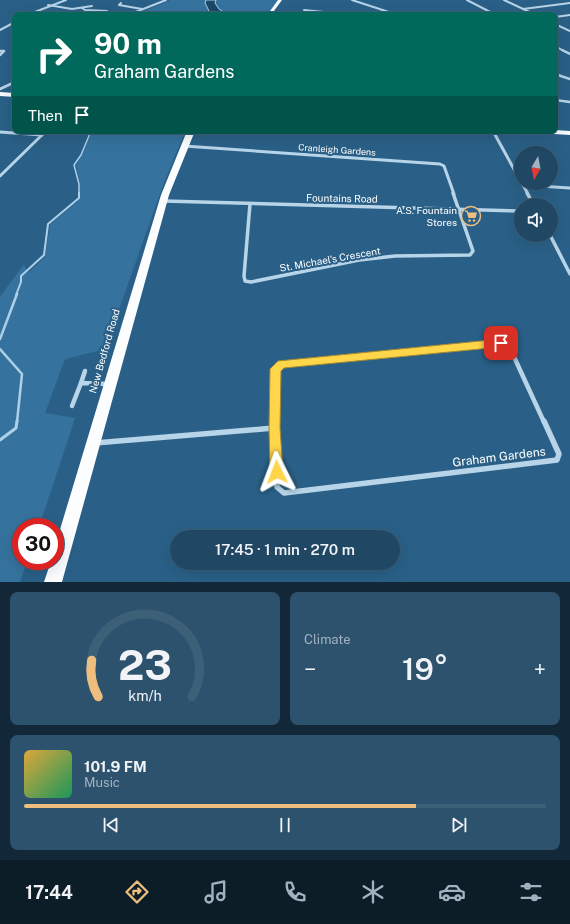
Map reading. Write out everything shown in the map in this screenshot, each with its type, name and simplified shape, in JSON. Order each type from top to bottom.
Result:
[{"type":"highway","points":[[271,12],[280,0]]},
{"type":"highway","name":"New Bedford Road","points":[[53,582],[163,201],[190,134]]},
{"type":"main road","points":[[0,94],[12,96]]},
{"type":"main road","points":[[558,132],[570,133]]},
{"type":"street","points":[[34,12],[66,0]]},
{"type":"street","points":[[135,12],[165,0]]},
{"type":"street","points":[[352,0],[389,12]]},
{"type":"street","points":[[467,0],[490,12]]},
{"type":"street","points":[[506,0],[530,12]]},
{"type":"street","points":[[121,3],[119,5],[142,9]]},
{"type":"street","points":[[523,9],[570,3]]},
{"type":"street","points":[[48,6],[81,8],[92,6]]},
{"type":"street","points":[[81,8],[85,10],[107,11]]},
{"type":"street","points":[[304,10],[324,12]]},
{"type":"street","points":[[558,17],[570,15]]},
{"type":"street","points":[[0,30],[12,24]]},
{"type":"street","points":[[558,26],[570,31]]},
{"type":"street","points":[[565,29],[570,28]]},
{"type":"street","points":[[558,48],[570,54]]},
{"type":"street","points":[[0,51],[4,51],[0,56]]},
{"type":"street","points":[[558,75],[570,79]]},
{"type":"street","points":[[0,89],[12,83]]},
{"type":"street","points":[[558,100],[570,102]]},
{"type":"street","points":[[0,132],[12,133]]},
{"type":"street","points":[[28,134],[42,135]]},
{"type":"street","points":[[495,134],[514,169]]},
{"type":"street","points":[[0,176],[42,135]]},
{"type":"street","name":"Cranleigh Gardens","points":[[184,146],[440,164],[444,166],[459,209]]},
{"type":"street","points":[[558,187],[570,188]]},
{"type":"street","name":"Fountains Road","points":[[163,201],[514,211]]},
{"type":"street","name":"St. Michael's Crescent","points":[[250,204],[244,276],[245,281],[252,282],[359,260],[395,256],[470,255],[473,251],[459,209]]},
{"type":"street","points":[[554,242],[570,274]]},
{"type":"street","name":"Graham Gardens","points":[[501,343],[509,346],[559,454],[557,460],[284,493],[278,487],[274,428],[275,369],[282,364],[501,343]]},
{"type":"street","points":[[72,406],[85,371]]},
{"type":"street","points":[[81,383],[110,384]]},
{"type":"street","points":[[93,443],[274,428]]},
{"type":"shaded area","points":[[171,0],[278,0],[268,12],[141,12]]},
{"type":"shaded area","points":[[206,0],[216,0],[215,3],[219,9],[224,12],[210,12],[205,3]]},
{"type":"shaded area","points":[[91,134],[184,134],[163,185],[105,349],[65,359],[45,413],[75,418],[42,518],[12,518],[12,570],[24,570],[20,582],[0,582],[0,297],[24,264],[28,273],[45,257],[50,225],[80,199],[80,183],[76,165]]},
{"type":"waterway","points":[[16,295],[21,282],[21,276],[44,255],[48,224],[79,198],[79,184],[74,165],[81,155],[90,134]]},
{"type":"waterway","points":[[0,339],[17,294]]},
{"type":"waterway","points":[[0,349],[22,374],[17,422]]},
{"type":"waterway","points":[[0,440],[16,428],[17,421]]},
{"type":"place","name":"A.S. Fountain Stores","points":[[471,216]]},
{"type":"route","points":[[277,472],[274,428],[275,369],[282,364],[501,343]]}]
